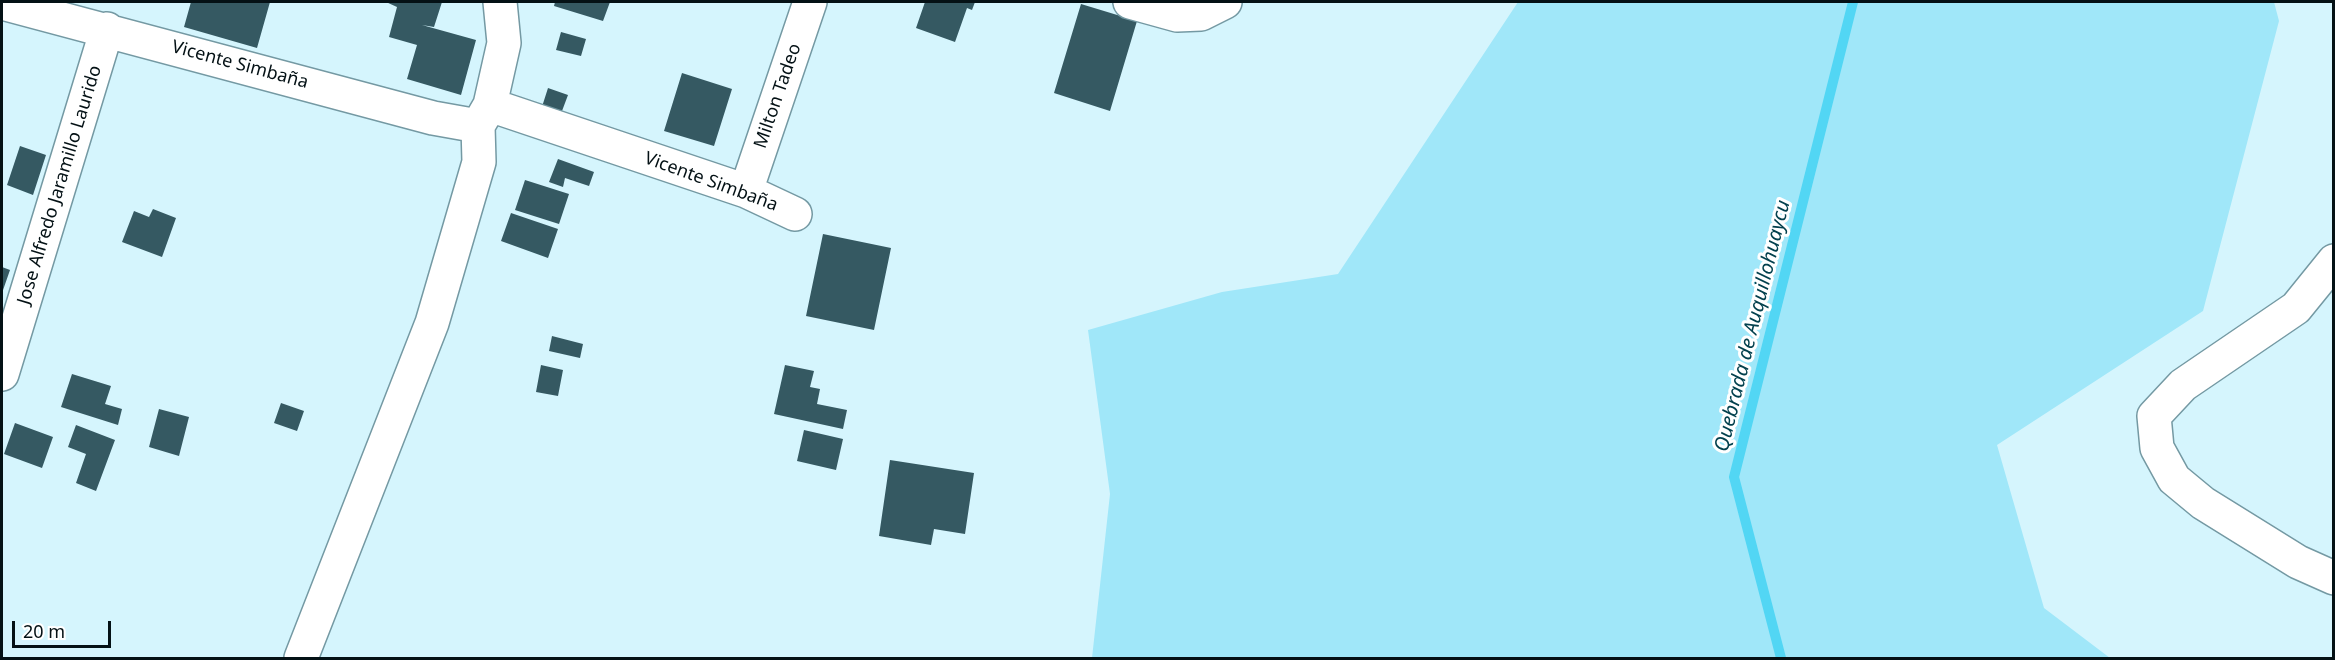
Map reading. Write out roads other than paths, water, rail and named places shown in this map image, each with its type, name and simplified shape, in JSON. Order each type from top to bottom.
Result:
[{"type":"street","points":[[301,658],[432,323],[479,162],[484,116],[504,43],[500,2]]},
{"type":"street","name":"Milton Tadeo","points":[[746,191],[810,2]]},
{"type":"street","points":[[1130,2],[1177,15],[1213,8]]},
{"type":"street","name":"Vicente Simbaña","points":[[2,3],[107,29],[434,118],[484,116],[746,191],[795,214]]},
{"type":"street","name":"Jose Alfredo Jaramillo Laurido","points":[[2,375],[8,334],[107,29]]},
{"type":"street","points":[[2334,261],[2296,308],[2183,385],[2154,416],[2157,448],[2174,479],[2203,503],[2298,562],[2334,578]]},
{"type":"waterway","name":"Quebrada de Auquillohuaycu","points":[[1781,658],[1734,477],[1853,2]]}]
